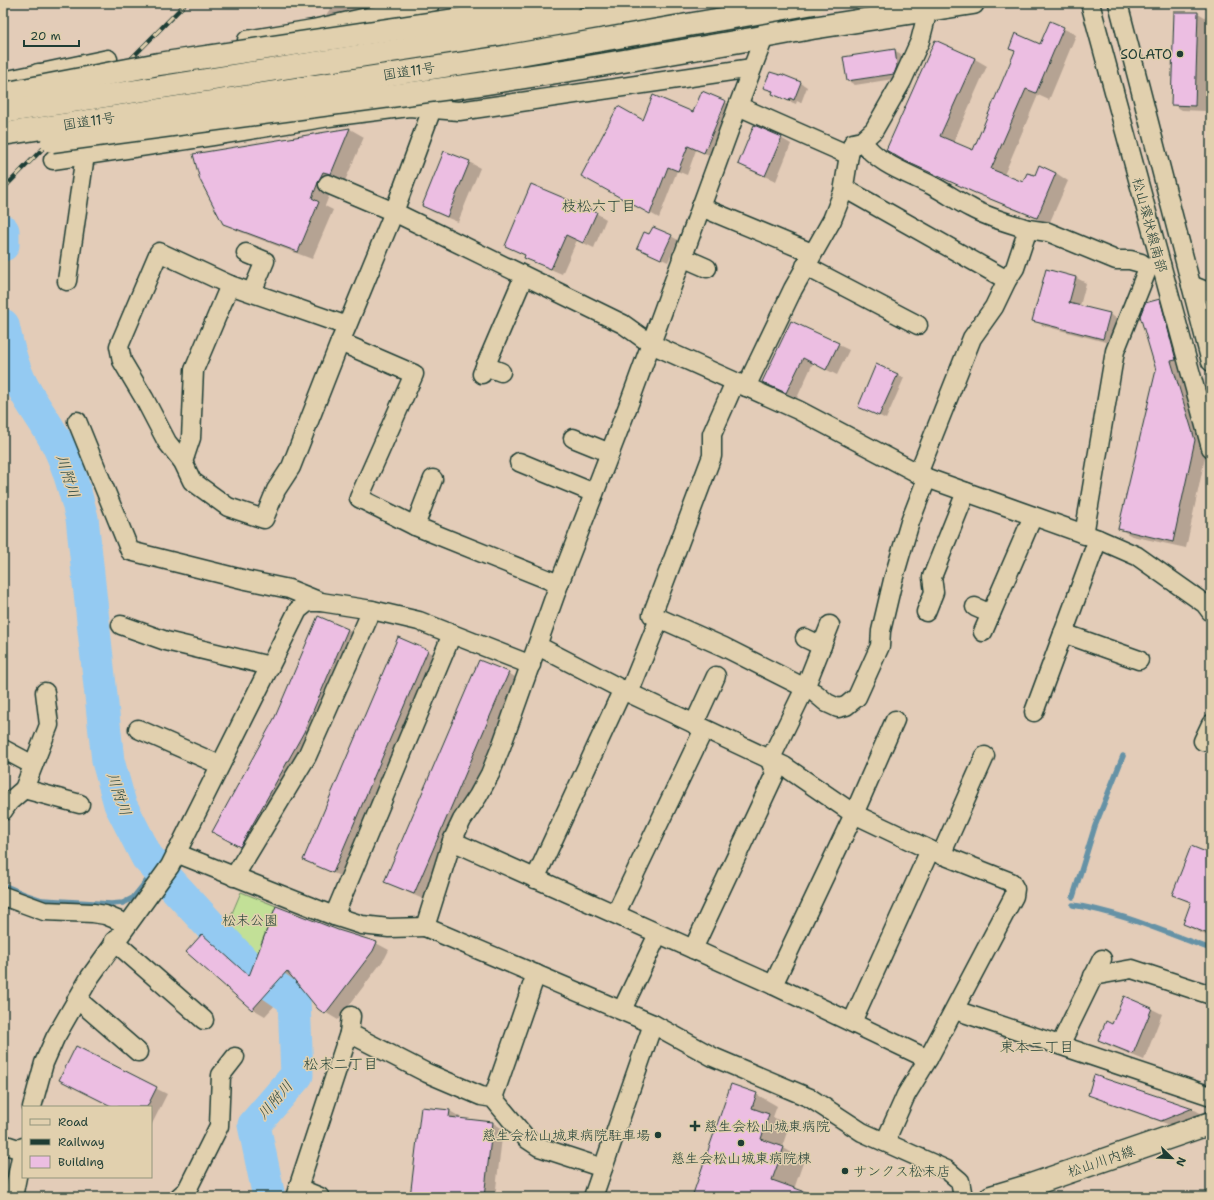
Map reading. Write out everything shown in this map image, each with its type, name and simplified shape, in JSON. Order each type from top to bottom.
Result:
[{"type":"main road","points":[[3,94],[159,64],[569,3]]},
{"type":"main road","name":"国道11号","points":[[3,112],[492,35],[677,3]]},
{"type":"main road","name":"国道11号","points":[[3,134],[503,57],[814,3]]},
{"type":"main road","points":[[3,148],[246,114],[334,104],[473,85],[583,68],[812,28],[973,3]]},
{"type":"main road","name":"松山川内線","points":[[991,1197],[1030,1191],[1211,1123]]},
{"type":"street","points":[[153,55],[312,29],[431,3]]},
{"type":"street","points":[[470,3],[394,212],[344,334],[291,467],[276,490],[264,519],[228,506],[192,481],[183,462],[167,442],[144,398],[122,361],[119,346],[159,252],[230,285],[252,292],[344,334],[414,374],[359,498],[415,526],[560,584]]},
{"type":"street","points":[[425,927],[452,841],[462,820],[490,774],[651,344],[752,68],[755,38],[777,3]]},
{"type":"street","points":[[808,3],[812,28]]},
{"type":"street","name":"松山環状線南部","points":[[1090,3],[1154,266],[1211,448]]},
{"type":"street","name":"松山環状線南部","points":[[1118,3],[1211,362]]},
{"type":"street","points":[[928,10],[920,41],[902,81],[874,130],[862,141],[853,143],[849,155],[844,188],[832,220],[741,385],[712,434],[712,456],[652,615],[724,647],[815,693],[827,703],[838,708],[846,706],[857,697],[880,646],[881,631],[893,580],[923,476],[972,338],[994,307],[1007,280],[1015,268],[1028,229]]},
{"type":"street","points":[[203,47],[213,136]]},
{"type":"street","points":[[3,81],[108,59]]},
{"type":"street","points":[[53,160],[409,107],[459,111],[752,68]]},
{"type":"street","points":[[38,73],[86,76],[145,98],[177,101],[209,98]]},
{"type":"street","points":[[738,106],[849,155]]},
{"type":"street","points":[[862,141],[868,149],[884,162],[933,186],[971,208],[1028,229],[1048,232],[1116,260],[1130,260],[1154,266],[1115,351],[1091,537],[1063,632],[1034,712]]},
{"type":"street","points":[[67,281],[85,155]]},
{"type":"street","points":[[328,184],[394,212],[623,324],[651,344],[798,410],[923,476],[1091,537],[1137,556],[1206,604],[1211,612]]},
{"type":"street","points":[[844,188],[1007,280]]},
{"type":"street","points":[[701,208],[809,260],[918,326]]},
{"type":"street","points":[[246,253],[265,261],[252,292]]},
{"type":"street","points":[[682,257],[707,268]]},
{"type":"street","points":[[489,371],[524,276]]},
{"type":"street","points":[[183,462],[191,438],[194,370],[230,285]]},
{"type":"street","points":[[1191,285],[1211,293]]},
{"type":"street","points":[[77,421],[130,551],[246,580],[289,589],[321,602]]},
{"type":"street","points":[[573,438],[610,453]]},
{"type":"street","points":[[519,462],[594,493]]},
{"type":"street","points":[[415,526],[433,479]]},
{"type":"street","points":[[926,612],[934,592],[932,577],[966,492]]},
{"type":"street","points":[[983,632],[1033,516]]},
{"type":"street","points":[[32,1106],[44,1063],[55,1038],[90,977],[114,941],[173,860],[298,610],[308,602],[321,602],[372,610],[419,621],[531,664]]},
{"type":"street","points":[[975,607],[991,614]]},
{"type":"street","points":[[234,877],[307,756],[372,610]]},
{"type":"street","points":[[536,879],[659,619]]},
{"type":"street","points":[[693,949],[775,774],[770,760],[805,688],[830,625]]},
{"type":"street","points":[[121,626],[166,641],[270,666]]},
{"type":"street","points":[[1063,632],[1139,660]]},
{"type":"street","points":[[334,916],[452,634]]},
{"type":"street","points":[[805,638],[822,646]]},
{"type":"street","points":[[538,646],[626,691],[784,766],[854,814],[935,852],[1011,882],[1015,889],[1014,896],[956,1010],[906,1095],[885,1142]]},
{"type":"street","points":[[616,914],[699,726],[716,676]]},
{"type":"street","points":[[5,804],[24,789],[49,725],[45,692]]},
{"type":"street","points":[[773,985],[854,814],[895,720]]},
{"type":"street","points":[[1203,741],[1211,724]]},
{"type":"street","points":[[138,729],[220,765]]},
{"type":"street","points":[[3,749],[33,765]]},
{"type":"street","points":[[852,1022],[935,852],[985,756]]},
{"type":"street","points":[[24,789],[80,804]]},
{"type":"street","points":[[452,841],[773,985],[928,1059]]},
{"type":"street","points":[[173,860],[234,877],[334,916],[362,925],[389,928],[425,927],[622,1010],[653,1024],[713,1057],[810,1098],[862,1132],[947,1170],[960,1181],[963,1197]]},
{"type":"street","points":[[3,896],[44,911],[93,913],[105,915],[127,924]]},
{"type":"street","points":[[622,1010],[658,934]]},
{"type":"street","points":[[114,941],[204,1020]]},
{"type":"street","points":[[1060,1044],[1102,959]]},
{"type":"street","points":[[1093,976],[1132,969],[1211,995]]},
{"type":"street","points":[[493,1098],[536,974]]},
{"type":"street","points":[[77,999],[138,1052]]},
{"type":"street","points":[[956,1010],[1211,1096]]},
{"type":"street","points":[[320,1197],[296,1192],[350,1024],[427,1073],[481,1096],[493,1098],[527,1139],[539,1147],[603,1168]]},
{"type":"street","points":[[593,1197],[653,1024]]},
{"type":"street","points":[[179,1197],[187,1190],[218,1126],[221,1076],[235,1057]]},
{"type":"street","points":[[3,1144],[22,1148]]},
{"type":"street","points":[[13,1197],[22,1153]]},
{"type":"green space","name":"松末公園","points":[[241,892],[276,906],[257,954],[227,925]]},
{"type":"building","points":[[1174,12],[1198,12],[1195,106],[1171,105]]},
{"type":"building","points":[[1050,21],[1064,27],[1036,93],[1026,89],[991,169],[1023,182],[1027,173],[1035,175],[1039,165],[1056,173],[1037,218],[973,192],[903,160],[886,150],[935,40],[975,58],[940,136],[973,150],[1015,51],[1009,49],[1015,33],[1040,44]]},
{"type":"building","points":[[895,49],[897,66],[894,74],[847,81],[843,57]]},
{"type":"building","points":[[770,72],[781,74],[801,82],[794,100],[790,98],[789,101],[772,94],[773,91],[763,88]]},
{"type":"building","points":[[702,91],[726,101],[704,153],[688,146],[678,171],[668,167],[650,214],[581,176],[618,106],[643,120],[653,95],[693,112]]},
{"type":"building","points":[[754,125],[782,137],[765,176],[738,164]]},
{"type":"building","points":[[350,128],[331,174],[323,172],[319,180],[312,198],[319,202],[298,252],[223,224],[200,180],[193,154]]},
{"type":"building","points":[[444,151],[470,161],[447,217],[422,206]]},
{"type":"building","points":[[531,184],[597,212],[583,243],[566,235],[551,269],[524,258],[525,255],[505,246]]},
{"type":"building","points":[[653,227],[672,235],[661,259],[637,248],[644,232],[649,234]]},
{"type":"building","points":[[1046,269],[1076,277],[1069,303],[1110,313],[1103,339],[1032,321]]},
{"type":"building","points":[[1160,299],[1176,360],[1171,361],[1195,440],[1173,542],[1118,529],[1156,370],[1140,316],[1145,303]]},
{"type":"building","points":[[791,321],[839,343],[826,370],[803,358],[786,393],[762,382]]},
{"type":"building","points":[[876,364],[898,374],[879,416],[858,407]]},
{"type":"building","points":[[318,616],[348,629],[304,732],[240,847],[212,832],[275,717]]},
{"type":"building","points":[[398,637],[428,650],[333,873],[303,860]]},
{"type":"building","points":[[479,660],[509,672],[414,894],[384,882]]},
{"type":"building","points":[[1191,846],[1211,854],[1211,935],[1183,924],[1191,902],[1172,895]]},
{"type":"building","points":[[276,906],[338,930],[377,942],[373,951],[325,1014],[318,1009],[287,971],[252,1010],[186,952],[202,934],[249,976]]},
{"type":"building","points":[[1124,996],[1152,1008],[1133,1054],[1098,1040],[1106,1021],[1112,1024]]},
{"type":"building","points":[[76,1046],[157,1087],[148,1106],[111,1106],[59,1080]]},
{"type":"building","points":[[1094,1075],[1193,1108],[1161,1121],[1088,1095]]},
{"type":"building","name":"慈生会松山城東病院棟","points":[[731,1084],[757,1093],[752,1108],[769,1114],[761,1139],[784,1147],[772,1180],[814,1195],[814,1197],[692,1197]]},
{"type":"building","points":[[421,1107],[450,1110],[449,1117],[493,1122],[484,1197],[410,1197]]},
{"type":"waterway","name":"川附川","points":[[3,231],[3,245]]},
{"type":"waterway","name":"川附川","points":[[3,325],[9,352],[23,388],[59,446],[73,485],[82,518],[108,761],[120,804],[147,857],[252,971],[294,1000],[297,1075],[254,1125],[269,1197]]},
{"type":"waterway","points":[[1073,897],[1095,826],[1123,756]]},
{"type":"waterway","points":[[3,885],[42,900],[111,904],[123,903],[133,898],[157,868]]},
{"type":"waterway","points":[[1073,905],[1091,908],[1125,918],[1211,949]]},
{"type":"railway","points":[[3,189],[186,3]]},
{"type":"place","name":"SOLATO","points":[[1180,54]]},
{"type":"place","name":"慈生会松山城東病院","points":[[695,1126]]},
{"type":"place","name":"慈生会松山城東病院駐車場","points":[[658,1135]]},
{"type":"place","name":"慈生会松山城東病院棟","points":[[741,1143]]},
{"type":"place","name":"サンクス松末店","points":[[845,1171]]},
{"type":"district","name":"枝松六丁目","points":[[599,206]]},
{"type":"district","name":"束本二丁目","points":[[1037,1047]]},
{"type":"district","name":"松末二丁目","points":[[341,1064]]}]
